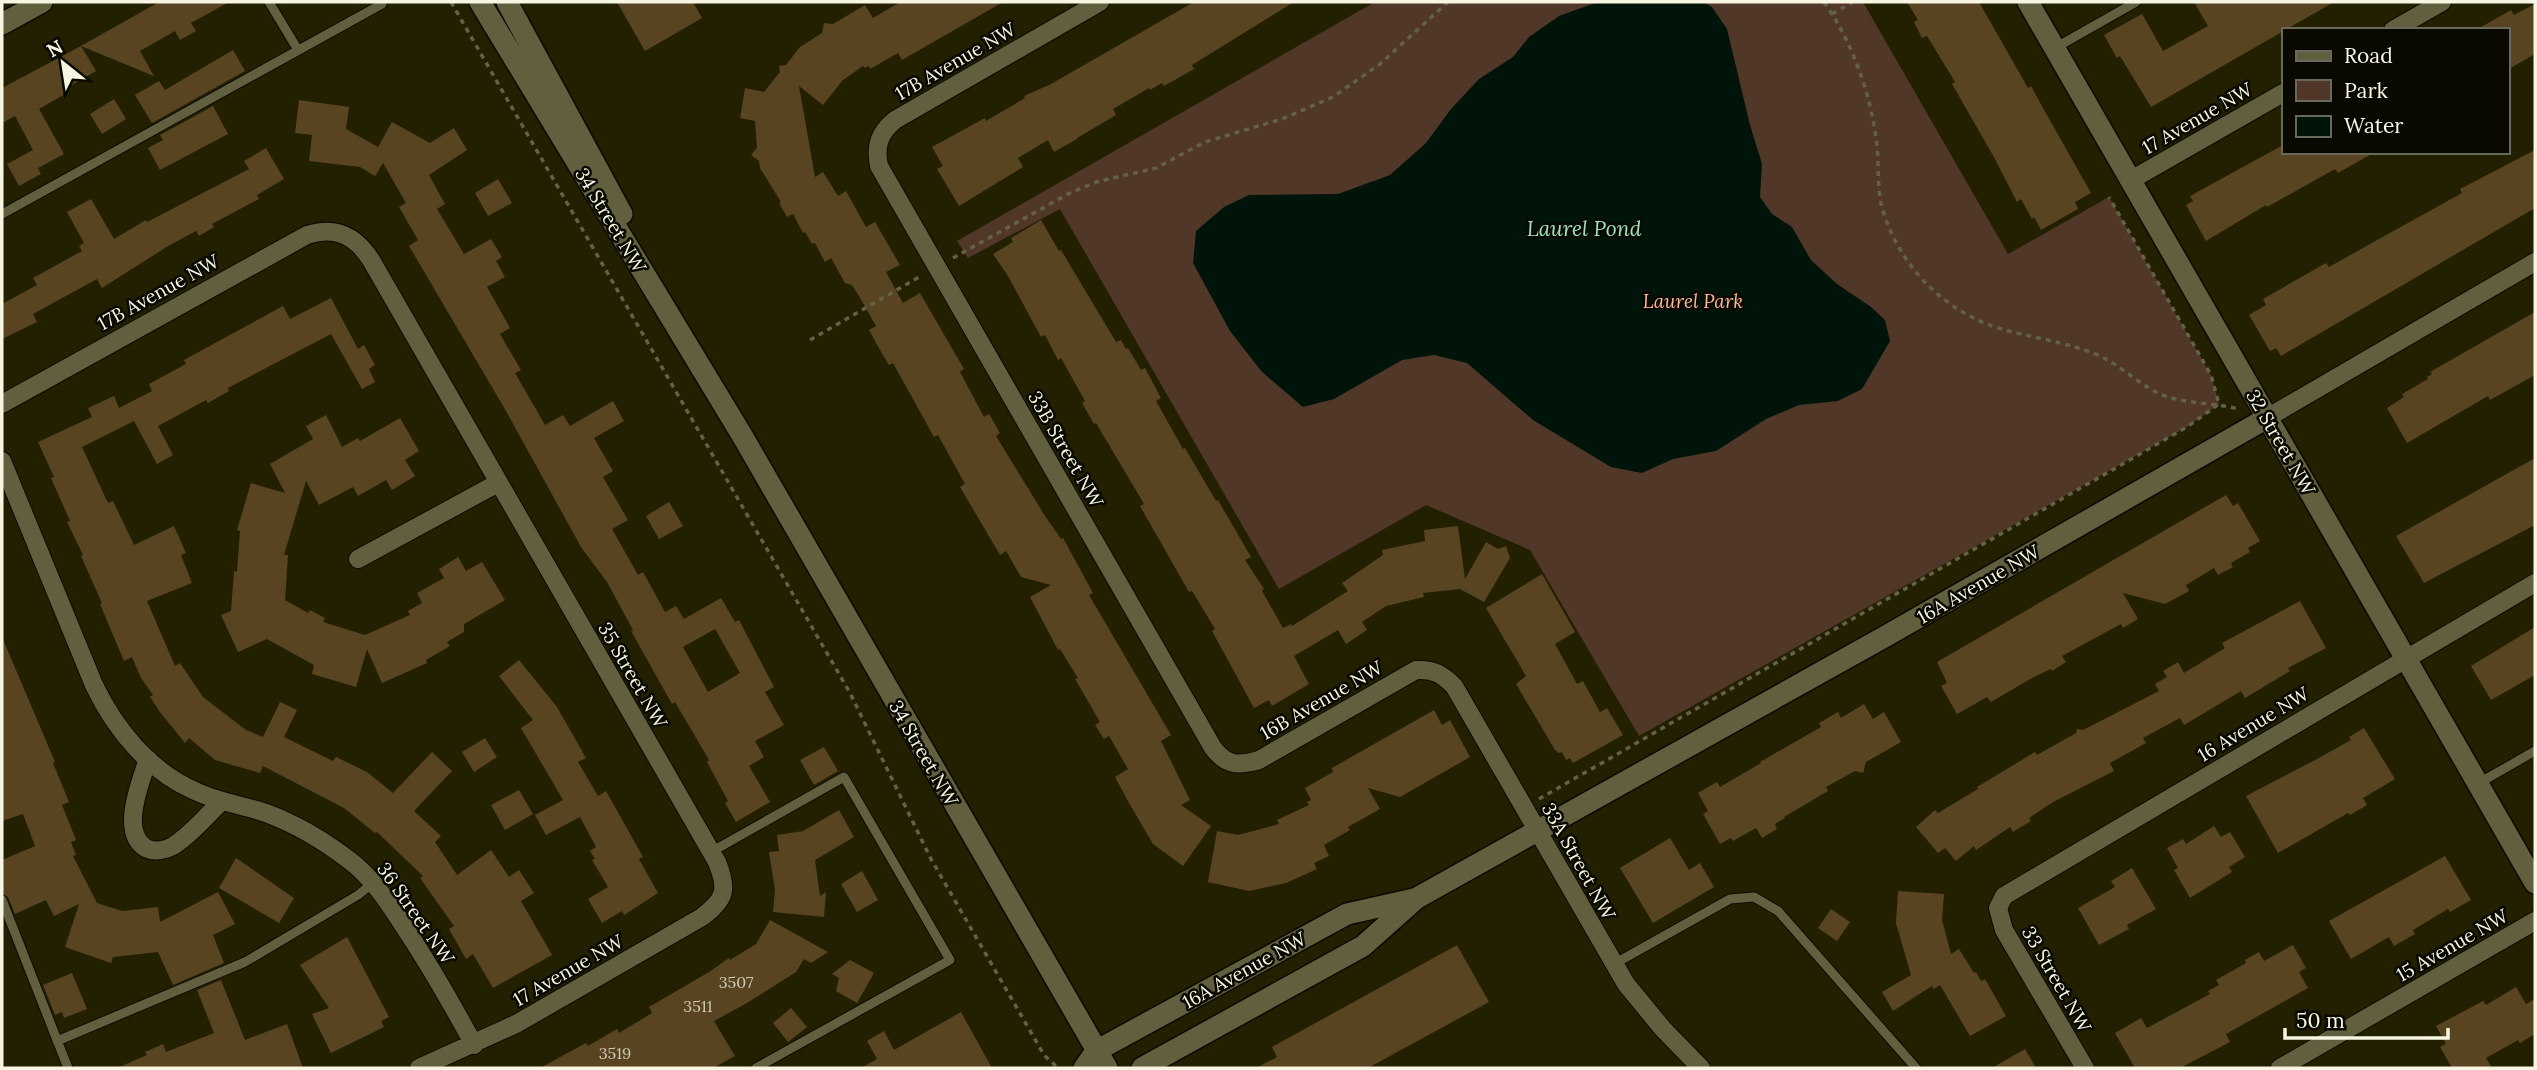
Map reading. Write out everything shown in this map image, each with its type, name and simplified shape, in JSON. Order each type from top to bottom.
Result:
[{"type":"street","points":[[2,24],[43,2]]},
{"type":"street","name":"34 Street NW","points":[[480,2],[743,438]]},
{"type":"street","name":"34 Street NW","points":[[507,2],[743,438],[1096,1062]]},
{"type":"street","name":"17B Avenue NW","points":[[877,146],[880,135],[895,120],[1100,2]]},
{"type":"street","name":"32 Street NW","points":[[2028,2],[2535,883]]},
{"type":"street","points":[[2396,28],[2442,2]]},
{"type":"street","name":"17 Avenue NW","points":[[2131,180],[2282,94]]},
{"type":"street","name":"33B Street NW","points":[[877,146],[879,166],[1206,736],[1222,759],[1233,765]]},
{"type":"street","name":"17B Avenue NW","points":[[2,404],[294,240],[319,231],[339,232]]},
{"type":"street","name":"35 Street NW","points":[[339,232],[358,244],[371,260],[711,852],[721,871],[724,890]]},
{"type":"street","name":"16A Avenue NW","points":[[1142,1068],[1363,946],[1417,898],[1886,636],[2535,262]]},
{"type":"street","name":"36 Street NW","points":[[2,461],[93,685],[111,717],[148,759],[177,782],[221,802],[265,813],[292,824],[343,855],[373,883],[443,987],[474,1045]]},
{"type":"street","points":[[358,559],[498,483]]},
{"type":"street","name":"16 Avenue NW","points":[[1998,908],[2004,896],[2535,583]]},
{"type":"street","name":"16B Avenue NW","points":[[1233,765],[1259,760],[1403,676],[1416,670],[1430,669]]},
{"type":"street","name":"33A Street NW","points":[[1430,669],[1444,676],[1454,686],[1614,964],[1641,1003],[1701,1068]]},
{"type":"street","points":[[148,759],[133,820],[137,839],[144,847],[152,851],[173,846],[221,802]]},
{"type":"street","name":"17 Avenue NW","points":[[419,1068],[516,1024],[702,917],[721,899],[724,890]]},
{"type":"street","name":"16A Avenue NW","points":[[1096,1062],[1347,914],[1417,898]]},
{"type":"street","name":"33 Street NW","points":[[1998,908],[2004,930],[2085,1068]]},
{"type":"street","name":"15 Avenue NW","points":[[2280,1068],[2535,921]]},
{"type":"lane","points":[[269,2],[298,50]]},
{"type":"lane","points":[[2055,48],[2136,2]]},
{"type":"lane","points":[[2,215],[382,4]]},
{"type":"lane","points":[[2478,784],[2535,751]]},
{"type":"lane","points":[[711,852],[844,776],[950,960],[756,1068]]},
{"type":"lane","points":[[57,1041],[245,962],[358,895],[373,883]]},
{"type":"lane","points":[[1614,964],[1730,899],[1754,897],[1778,911],[1916,1068]]},
{"type":"lane","points":[[2,900],[68,1068]]},
{"type":"path","points":[[451,2],[850,693],[931,859],[1044,1055],[1058,1068]]},
{"type":"path","points":[[951,259],[1068,194],[1097,182],[1156,168],[1205,142],[1282,119],[1333,97],[1364,77],[1448,2]]},
{"type":"path","points":[[1824,2],[1857,65],[1869,99],[1877,149],[1880,200],[1885,216],[1901,252],[1924,281],[1952,306],[1986,323],[2104,357],[2164,395],[2218,404],[2267,418]]},
{"type":"path","points":[[1832,13],[1853,2]]},
{"type":"path","points":[[2109,197],[2211,375],[2218,404]]},
{"type":"path","points":[[810,340],[921,276]]},
{"type":"path","points":[[1525,807],[2175,434],[2218,404]]},
{"type":"green space","name":"Laurel Park","points":[[1375,2],[1863,2],[2008,254],[2109,197],[2211,375],[2219,404],[2187,427],[1639,736],[1530,550],[1426,505],[1279,589],[1060,209],[968,258],[957,241]]},
{"type":"water","name":"Laurel Pond","points":[[1598,2],[1703,2],[1712,7],[1727,29],[1762,164],[1760,197],[1772,214],[1792,227],[1811,260],[1837,284],[1885,320],[1890,341],[1862,389],[1838,401],[1799,405],[1766,419],[1716,451],[1673,459],[1642,473],[1611,467],[1533,420],[1467,363],[1434,355],[1402,360],[1334,399],[1303,407],[1262,372],[1230,331],[1193,263],[1196,231],[1224,207],[1249,195],[1338,194],[1390,175],[1426,143],[1451,109],[1479,79],[1513,57],[1529,37],[1559,16]]},
{"type":"building","points":[[159,2],[229,2],[191,23],[196,31],[180,40],[175,31],[140,51],[154,76],[81,46]]},
{"type":"building","points":[[617,2],[693,2],[702,18],[645,51]]},
{"type":"building","points":[[900,2],[1003,2],[902,60],[898,53],[870,69],[869,66],[863,66],[843,80],[823,105],[799,86],[815,177],[823,172],[838,196],[846,191],[866,227],[875,222],[900,265],[886,272],[903,303],[920,293],[964,369],[960,372],[984,417],[989,414],[1000,433],[996,436],[1045,516],[1061,539],[1063,538],[1093,593],[1089,595],[1171,735],[1161,741],[1190,800],[1181,805],[1211,826],[1183,866],[1153,844],[1129,803],[1115,777],[1128,769],[1109,736],[1104,739],[1095,725],[1100,722],[1075,679],[1078,678],[1060,649],[1058,650],[1030,597],[1051,585],[1021,577],[1006,551],[1000,555],[960,487],[965,484],[938,435],[934,437],[893,363],[889,365],[869,330],[876,326],[859,296],[852,285],[845,283],[831,258],[825,262],[815,243],[812,244],[805,232],[803,233],[793,214],[787,217],[760,168],[759,161],[751,155],[757,148],[755,121],[740,118],[745,88],[764,92],[780,72],[779,66],[786,65],[800,47],[822,33],[824,23],[833,24],[865,5],[873,18]]},
{"type":"building","points":[[1194,2],[1294,2],[1192,65],[1194,69],[1164,86],[1162,83],[1150,90],[1149,88],[1113,109],[1116,115],[1054,152],[1048,140],[1018,158],[1023,167],[959,206],[937,169],[943,166],[932,147],[985,118],[986,121],[1025,98],[1024,96],[1051,84]]},
{"type":"building","points":[[1907,2],[1979,2],[2028,88],[2031,86],[2091,193],[2075,202],[2078,209],[2041,230],[2021,199],[2017,202],[1952,84],[1955,82],[1927,36],[1922,38],[1914,22],[1918,20]]},
{"type":"building","points":[[2194,2],[2334,2],[2289,28],[2282,28],[2282,32],[2151,107],[2104,35],[2142,14],[2163,51],[2208,26]]},
{"type":"building","points":[[2535,4],[2535,54],[2509,69],[2509,28],[2480,28],[2511,10],[2514,15]]},
{"type":"building","points":[[81,46],[96,71],[63,90],[65,94],[39,109],[64,154],[38,168],[41,174],[19,186],[7,164],[33,150],[15,116],[2,123],[2,88]]},
{"type":"building","points":[[233,50],[245,71],[152,123],[135,95],[159,81],[165,90]]},
{"type":"building","points":[[114,99],[126,119],[102,134],[90,114]]},
{"type":"building","points":[[299,100],[349,107],[346,129],[378,147],[392,122],[430,143],[454,128],[467,150],[429,175],[445,204],[437,209],[464,254],[491,239],[502,257],[496,261],[505,277],[487,287],[510,328],[500,334],[521,370],[515,373],[545,425],[563,415],[570,426],[613,401],[624,421],[594,438],[613,471],[603,477],[628,520],[612,529],[638,575],[643,572],[665,612],[676,606],[684,619],[721,598],[735,622],[739,620],[774,687],[765,692],[784,725],[755,741],[764,757],[749,766],[770,802],[736,822],[707,762],[709,760],[675,702],[672,704],[607,582],[581,547],[506,411],[409,246],[418,240],[399,207],[406,203],[383,163],[375,176],[360,167],[309,161],[312,135],[295,133]],"holes":[[[715,629],[740,673],[708,692],[683,647]]]},
{"type":"building","points":[[213,106],[228,134],[160,170],[148,148],[163,140],[160,135]]},
{"type":"building","points":[[2282,146],[2282,154],[2371,154],[2338,173],[2335,169],[2267,207],[2266,205],[2206,241],[2186,205],[2193,201],[2190,196]]},
{"type":"building","points":[[266,148],[284,179],[257,195],[259,199],[212,224],[214,227],[199,236],[196,231],[168,246],[102,288],[97,279],[33,314],[37,322],[2,339],[2,304],[37,285],[33,278],[82,251],[79,246],[84,243],[67,212],[91,199],[114,239],[146,220],[147,222],[249,169],[244,161]]},
{"type":"building","points":[[2535,150],[2535,208],[2281,356],[2276,348],[2270,351],[2249,315],[2266,305],[2263,299],[2326,263],[2329,267],[2462,193],[2460,189]]},
{"type":"building","points":[[498,179],[512,203],[488,216],[475,193]]},
{"type":"building","points":[[1041,220],[1116,342],[1121,340],[1141,370],[1145,368],[1161,398],[1156,401],[1251,557],[1245,560],[1264,589],[1262,591],[1283,628],[1291,624],[1292,626],[1348,591],[1342,583],[1383,555],[1382,550],[1425,541],[1424,530],[1458,526],[1465,579],[1486,542],[1498,549],[1506,546],[1510,558],[1484,602],[1460,589],[1423,593],[1424,597],[1386,606],[1362,622],[1367,630],[1346,644],[1338,630],[1294,656],[1309,684],[1272,706],[1269,700],[1254,708],[1212,631],[1215,629],[1192,591],[1189,592],[1140,506],[1144,504],[1082,403],[1085,401],[1061,358],[1058,360],[1045,335],[1041,337],[993,254],[1013,242],[1011,238]]},
{"type":"building","points":[[331,298],[358,349],[364,345],[375,365],[369,369],[375,382],[362,389],[331,334],[228,388],[229,391],[208,403],[206,400],[158,426],[173,455],[157,464],[134,421],[82,447],[108,503],[113,501],[134,545],[174,526],[186,553],[181,555],[192,583],[147,601],[175,666],[180,663],[203,697],[246,730],[263,737],[280,702],[297,710],[284,737],[333,761],[336,757],[367,772],[393,793],[432,752],[452,771],[414,811],[441,836],[435,842],[457,875],[491,850],[509,877],[519,870],[534,893],[521,901],[552,955],[493,988],[473,954],[466,959],[449,929],[454,926],[420,878],[423,876],[377,832],[344,808],[263,766],[260,773],[215,760],[189,738],[185,743],[150,697],[153,695],[141,678],[132,657],[124,661],[81,556],[83,555],[67,522],[70,521],[38,442],[92,417],[88,408],[114,396],[119,408],[152,391],[149,384],[186,364],[184,360],[283,306],[290,319]]},
{"type":"building","points":[[2535,312],[2535,375],[2490,400],[2488,396],[2407,443],[2387,408],[2404,397],[2402,394],[2428,379],[2432,374],[2430,372]]},
{"type":"building","points":[[326,415],[342,447],[358,438],[360,441],[400,418],[419,451],[405,460],[415,476],[392,490],[386,480],[358,496],[353,487],[319,505],[306,481],[284,555],[288,555],[285,600],[308,613],[310,610],[325,618],[323,622],[365,635],[410,615],[408,611],[422,603],[417,593],[444,578],[439,569],[458,557],[466,571],[482,562],[505,600],[464,624],[464,632],[447,642],[450,646],[426,660],[427,663],[382,683],[367,649],[356,687],[312,674],[314,665],[267,639],[238,652],[221,615],[231,611],[234,571],[237,572],[240,531],[237,530],[251,483],[285,493],[270,464],[313,439],[306,426]]},
{"type":"building","points":[[2535,458],[2535,525],[2424,583],[2396,536]]},
{"type":"building","points":[[2226,495],[2233,506],[2238,503],[2260,541],[2248,548],[2250,552],[2231,563],[2233,567],[2218,575],[2214,568],[2186,585],[2189,591],[2165,604],[2123,593],[2138,619],[2123,628],[2121,624],[2062,656],[2066,662],[2052,671],[2051,669],[2032,678],[1991,702],[1987,697],[1957,714],[1941,686],[1947,683],[1937,662]]},
{"type":"building","points":[[669,502],[683,526],[659,539],[646,516]]},
{"type":"building","points":[[1542,574],[1575,632],[1555,644],[1577,684],[1583,681],[1600,712],[1607,708],[1623,735],[1573,763],[1570,758],[1566,760],[1562,752],[1555,750],[1516,684],[1526,676],[1486,608]]},
{"type":"building","points":[[2300,601],[2326,648],[2288,668],[2290,671],[2245,698],[2241,691],[2184,725],[2180,718],[2143,738],[2146,743],[2110,763],[2114,771],[2053,802],[2013,832],[2010,827],[1976,850],[1974,846],[1956,861],[1945,848],[1938,853],[1916,827],[1935,810],[1938,813],[2035,752],[2037,755],[2076,733],[2077,729],[2083,730],[2159,691],[2155,684],[2167,677],[2163,671],[2178,662],[2184,673],[2225,648],[2222,643]]},
{"type":"building","points":[[2535,627],[2535,675],[2491,700],[2471,666]]},
{"type":"building","points":[[2,637],[55,762],[53,763],[69,802],[62,805],[76,840],[71,842],[76,855],[73,856],[97,903],[122,911],[158,907],[160,922],[218,892],[235,924],[213,935],[224,963],[173,985],[158,952],[113,957],[111,963],[65,947],[79,904],[54,916],[46,900],[15,914],[8,897],[2,893],[2,860],[35,846],[23,814],[2,821]]},
{"type":"building","points":[[519,660],[557,707],[586,758],[578,762],[598,796],[606,791],[643,857],[639,859],[658,893],[624,915],[622,911],[602,923],[588,899],[608,887],[592,860],[595,859],[590,851],[596,847],[580,817],[546,835],[535,815],[563,800],[521,728],[533,720],[499,676]]},
{"type":"building","points":[[1864,704],[1873,719],[1884,712],[1901,742],[1866,762],[1863,773],[1855,771],[1826,787],[1828,791],[1784,817],[1775,824],[1777,829],[1762,838],[1756,828],[1733,841],[1731,838],[1720,844],[1703,814],[1708,811],[1698,793],[1717,782],[1720,787],[1821,727],[1819,723],[1838,712],[1841,718]]},
{"type":"building","points":[[1434,710],[1442,725],[1450,720],[1470,757],[1400,797],[1368,788],[1380,809],[1348,827],[1350,830],[1324,845],[1329,856],[1314,863],[1317,869],[1286,883],[1249,891],[1208,882],[1217,831],[1238,835],[1279,824],[1277,820],[1309,805],[1307,802],[1311,800],[1305,788],[1333,772],[1332,768]]},
{"type":"building","points":[[2364,728],[2395,779],[2363,798],[2367,805],[2278,853],[2246,796],[2351,740],[2349,737]]},
{"type":"building","points":[[485,738],[497,757],[474,772],[462,752]]},
{"type":"building","points":[[824,747],[838,771],[814,785],[800,760]]},
{"type":"building","points":[[519,790],[533,814],[505,830],[491,805]]},
{"type":"building","points":[[839,810],[854,837],[815,860],[820,896],[826,892],[824,917],[773,912],[775,890],[769,852],[779,851],[777,835],[803,831]]},
{"type":"building","points":[[2214,826],[2221,837],[2230,832],[2245,857],[2229,867],[2232,872],[2190,898],[2174,870],[2178,868],[2167,848],[2183,839],[2186,844]]},
{"type":"building","points":[[1670,838],[1689,870],[1700,863],[1714,887],[1653,923],[1620,868]]},
{"type":"building","points":[[2445,856],[2471,900],[2450,912],[2448,909],[2413,930],[2415,934],[2394,946],[2389,937],[2351,959],[2329,921]]},
{"type":"building","points":[[236,858],[294,898],[279,923],[219,888]]},
{"type":"building","points":[[2132,868],[2156,909],[2127,925],[2129,929],[2099,945],[2078,908],[2115,887],[2111,881]]},
{"type":"building","points":[[862,871],[878,900],[857,912],[841,884]]},
{"type":"building","points":[[1898,891],[1944,894],[1942,920],[1951,954],[1959,949],[1974,973],[1976,972],[1981,981],[1985,979],[2006,1016],[1970,1036],[1940,985],[1934,989],[1932,986],[1893,1011],[1882,992],[1911,975],[1896,923]]},
{"type":"building","points":[[1831,909],[1850,922],[1837,941],[1818,928]]},
{"type":"building","points":[[770,920],[828,952],[811,963],[804,959],[796,972],[714,1021],[735,1056],[713,1068],[540,1068],[617,1029],[619,1033],[652,1013],[649,1007],[756,944]]},
{"type":"building","points":[[347,937],[389,1017],[381,1021],[384,1027],[331,1053],[312,1014],[329,1008],[300,965]]},
{"type":"building","points":[[1457,945],[1489,1002],[1368,1068],[1256,1068],[1277,1057],[1272,1047]]},
{"type":"building","points":[[2293,945],[2306,968],[2299,972],[2308,988],[2226,1034],[2230,1042],[2180,1068],[2135,1068],[2115,1033],[2141,1018],[2147,1028],[2210,994],[2208,991],[2219,985],[2216,980],[2246,963],[2245,960],[2259,952],[2264,961]]},
{"type":"building","points":[[850,960],[874,973],[857,1003],[836,991],[839,978],[832,974]]},
{"type":"building","points":[[72,973],[87,1009],[64,1018],[62,1012],[55,1015],[43,985]]},
{"type":"building","points":[[221,980],[245,1040],[287,1024],[303,1068],[117,1068],[147,1055],[145,1052],[163,1044],[166,1052],[214,1033],[197,990]]},
{"type":"building","points":[[2516,987],[2526,1004],[2535,999],[2535,1034],[2486,1058],[2492,1068],[2452,1068],[2440,1047],[2446,1044],[2436,1026],[2483,1001],[2486,1005]]},
{"type":"building","points":[[791,1008],[807,1027],[788,1042],[773,1023]]},
{"type":"building","points":[[961,1012],[992,1068],[861,1068],[877,1059],[867,1041],[884,1031],[894,1050]]},
{"type":"building","points":[[2025,1049],[2036,1068],[1992,1068]]}]
